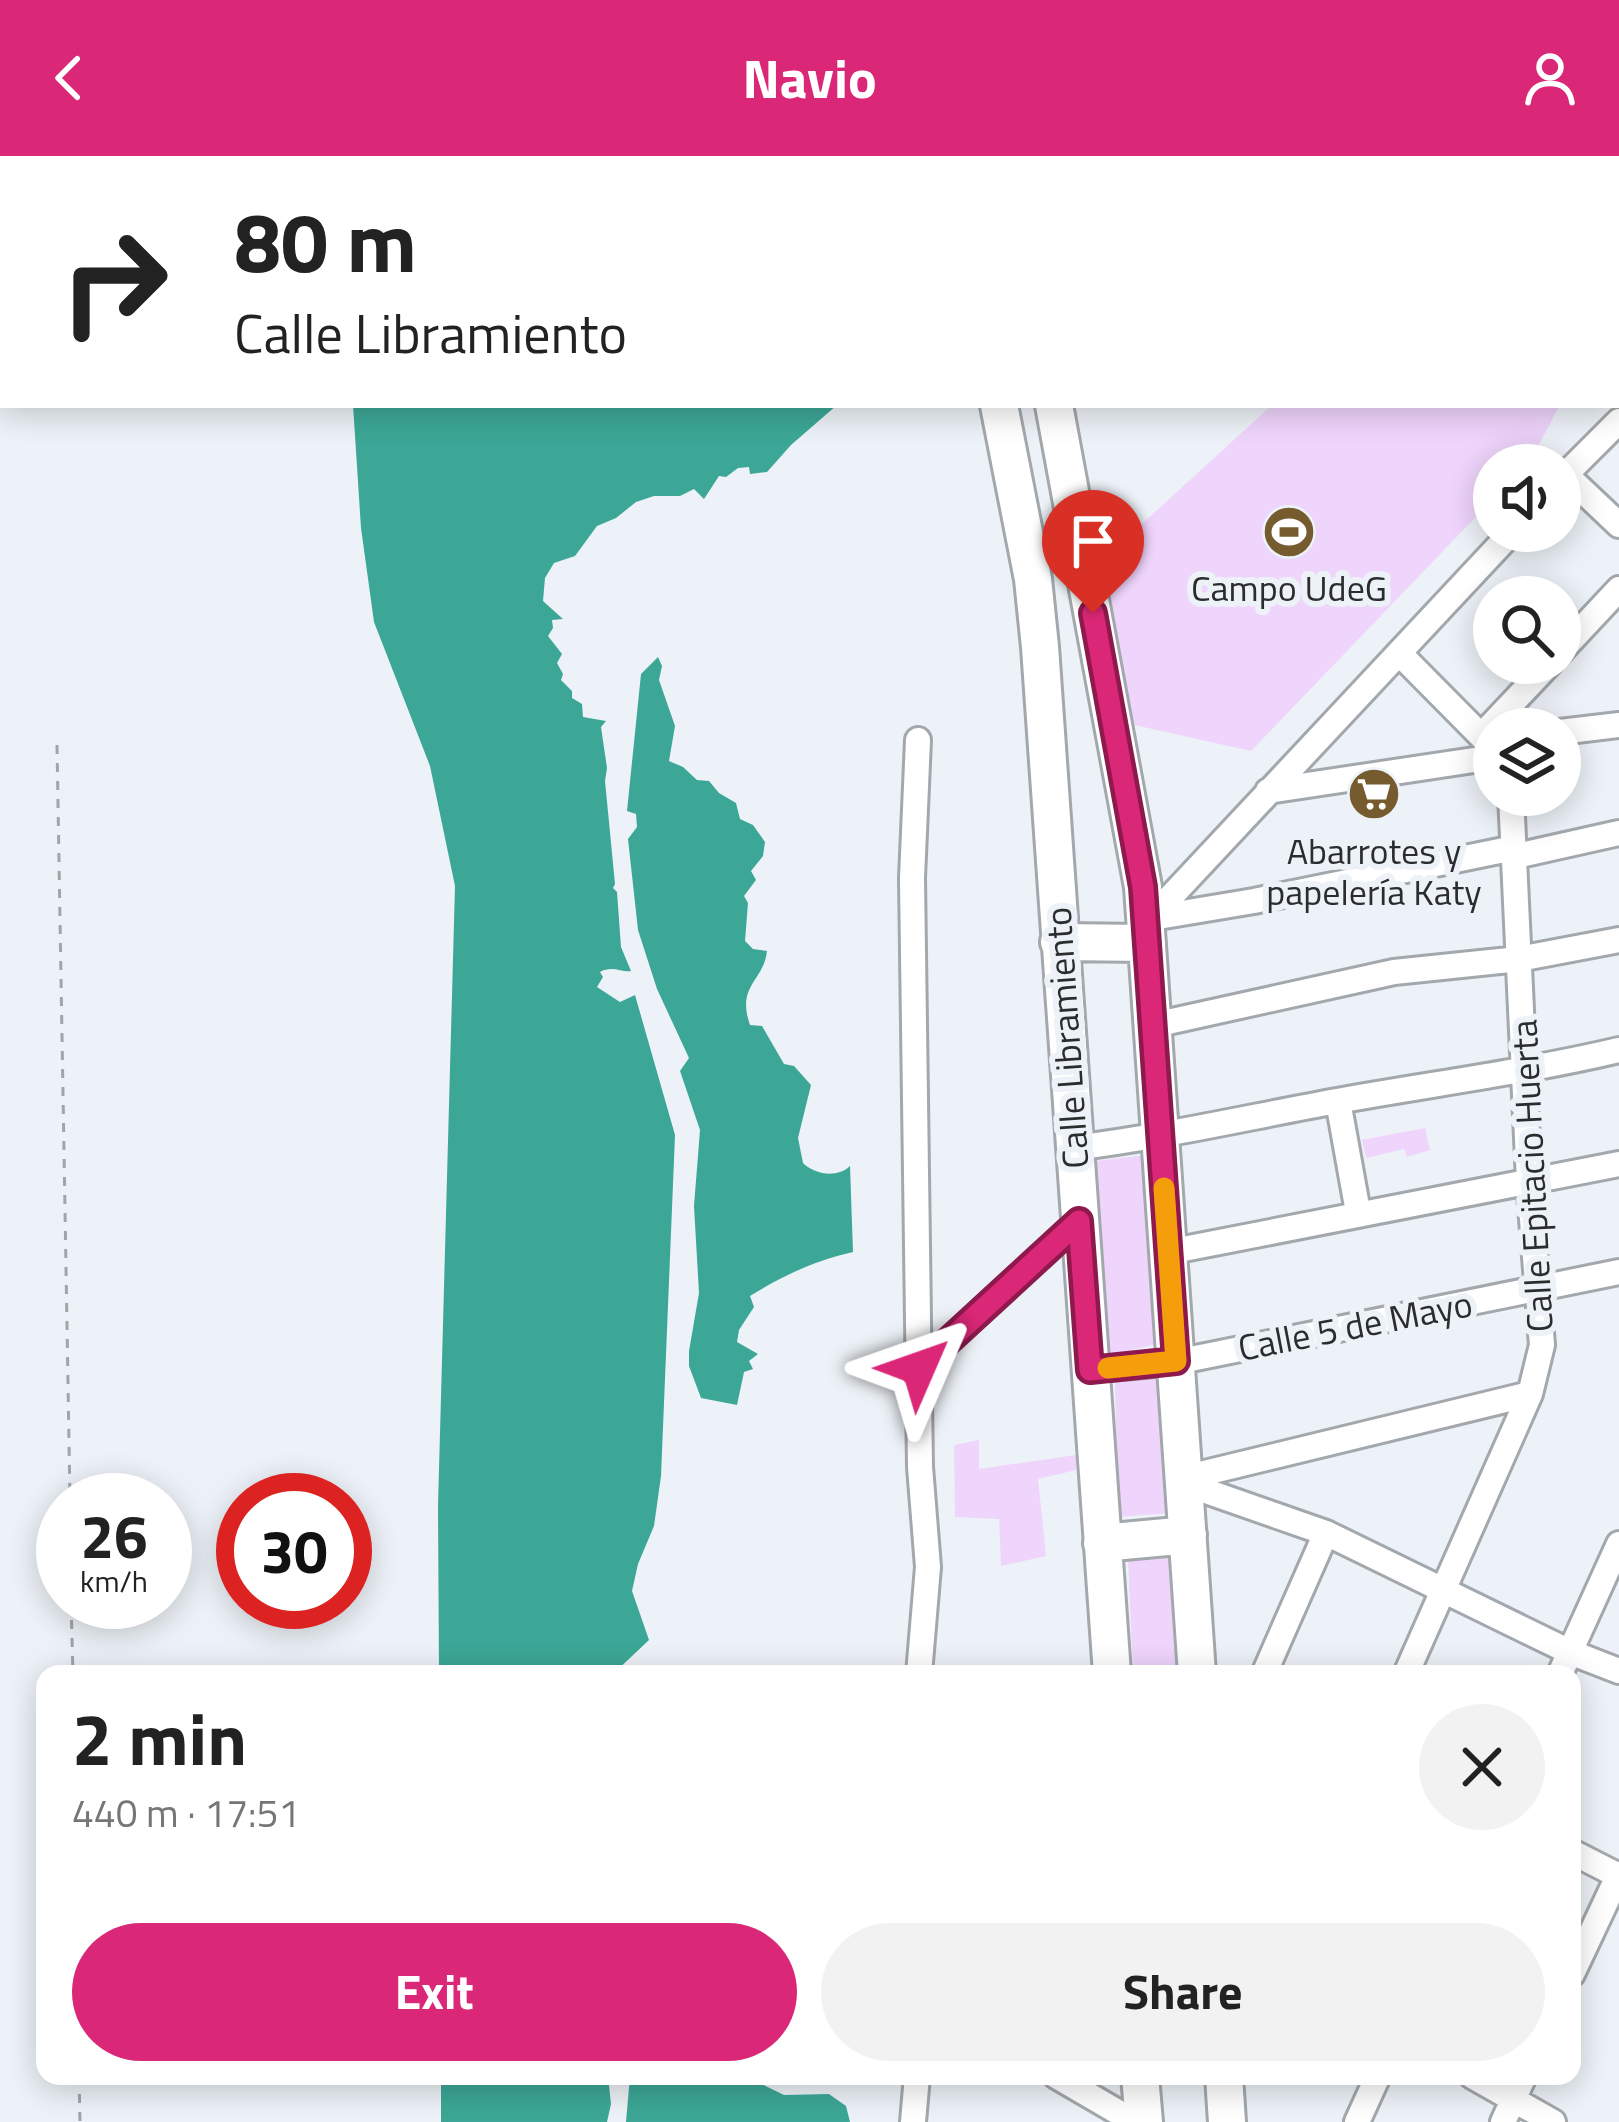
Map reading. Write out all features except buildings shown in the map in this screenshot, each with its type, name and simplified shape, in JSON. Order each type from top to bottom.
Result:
[{"type":"highway","points":[[1055,408],[1143,887],[1196,1665]]},
{"type":"highway","name":"Calle Libramiento","points":[[1000,411],[1033,579],[1040,646],[1111,1665]]},
{"type":"highway","points":[[1059,942],[1147,927]]},
{"type":"highway","points":[[1102,1544],[1188,1534]]},
{"type":"highway","points":[[1139,2122],[1140,2085]]},
{"type":"street","points":[[1581,459],[1619,421]]},
{"type":"street","points":[[1581,492],[1619,525]]},
{"type":"street","points":[[1147,927],[1494,552]]},
{"type":"street","points":[[1581,630],[1619,589]]},
{"type":"street","points":[[1400,654],[1473,729]]},
{"type":"street","points":[[1581,730],[1619,725]]},
{"type":"street","points":[[918,740],[912,878],[920,1467],[928,1567],[921,1665]]},
{"type":"street","points":[[1268,791],[1473,750]]},
{"type":"street","name":"Calle Epitacio Huerta","points":[[1410,1665],[1529,1394],[1542,1345],[1529,1181],[1512,816]]},
{"type":"street","points":[[1147,927],[1619,833]]},
{"type":"street","points":[[1154,1025],[1394,971],[1519,959],[1619,940]]},
{"type":"street","points":[[1074,1148],[1162,1138],[1338,1101],[1525,1072],[1619,1050]]},
{"type":"street","points":[[1338,1101],[1358,1212]]},
{"type":"street","points":[[1168,1252],[1619,1164]]},
{"type":"street","points":[[919,1368],[1079,1221]]},
{"type":"street","name":"Calle 5 de Mayo","points":[[1090,1370],[1176,1361],[1619,1272]]},
{"type":"street","points":[[1183,1480],[1529,1394]]},
{"type":"street","points":[[1183,1480],[1325,1533],[1442,1591],[1565,1663],[1619,1544]]},
{"type":"street","points":[[1268,1665],[1325,1533]]},
{"type":"street","points":[[1581,1665],[1619,1671]]},
{"type":"street","points":[[1581,1856],[1619,1875],[1581,1955]]},
{"type":"street","points":[[913,2122],[915,2085]]},
{"type":"street","points":[[1072,2085],[1139,2122]]},
{"type":"street","points":[[1357,2122],[1374,2085]]},
{"type":"street","points":[[1481,2085],[1508,2111],[1553,2122]]},
{"type":"path","points":[[57,745],[70,1473]]},
{"type":"path","points":[[72,1629],[73,1665]]},
{"type":"path","points":[[79,2085],[80,2122]]},
{"type":"shaded area","points":[[353,408],[834,408],[767,472],[750,474],[749,467],[719,476],[704,499],[694,489],[680,496],[636,502],[597,526],[575,556],[554,563],[545,578],[543,601],[563,619],[552,620],[548,636],[562,654],[557,663],[561,680],[582,704],[583,717],[606,721],[601,727],[613,888],[621,947],[631,971],[600,972],[603,977],[597,987],[620,1002],[635,995],[675,1135],[661,1476],[654,1526],[632,1591],[649,1640],[623,1665],[439,1665],[438,1506],[455,886],[430,766],[374,622],[361,528]]},
{"type":"shaded area","points":[[1269,408],[1558,408],[1539,444],[1473,444],[1473,520],[1251,751],[1130,724],[1097,565]]},
{"type":"shaded area","points":[[658,657],[662,666],[659,680],[675,726],[669,761],[697,780],[709,781],[736,803],[740,819],[753,825],[765,842],[763,856],[751,871],[756,880],[744,896],[748,903],[745,941],[753,949],[767,951],[748,992],[750,1025],[762,1026],[784,1064],[794,1066],[811,1085],[798,1138],[803,1163],[826,1174],[850,1166],[853,1252],[800,1270],[750,1296],[754,1307],[737,1342],[758,1354],[749,1361],[753,1369],[744,1372],[737,1405],[701,1398],[689,1366],[699,1293],[694,1206],[700,1130],[680,1071],[689,1058],[657,989],[638,930],[628,839],[637,827],[636,814],[627,811],[641,674]]},
{"type":"shaded area","points":[[1425,1128],[1430,1150],[1407,1157],[1404,1149],[1366,1158],[1362,1140]]},
{"type":"shaded area","points":[[1146,1155],[1157,1344],[1110,1355],[1095,1161]]},
{"type":"shaded area","points":[[1164,1378],[1172,1513],[1118,1517],[1115,1380]]},
{"type":"shaded area","points":[[979,1440],[979,1469],[1076,1455],[1076,1470],[1038,1479],[1046,1556],[1001,1566],[999,1519],[955,1517],[954,1445]]},
{"type":"shaded area","points":[[1173,1550],[1179,1665],[1133,1665],[1128,1559]]},
{"type":"shaded area","points":[[441,2085],[609,2085],[607,2122],[441,2122]]},
{"type":"shaded area","points":[[629,2085],[763,2085],[784,2095],[829,2094],[846,2106],[850,2122],[626,2122]]},
{"type":"slow traffic","points":[[1108,1368],[1176,1361],[1164,1188]]},
{"type":"place","name":"Campo UdeG","points":[[1289,532]]},
{"type":"place","name":"Abarrotes y papelería Katy","points":[[1374,794]]},
{"type":"route","points":[[919,1368],[1079,1221],[1090,1370],[1176,1361],[1143,887],[1093,613]]}]
